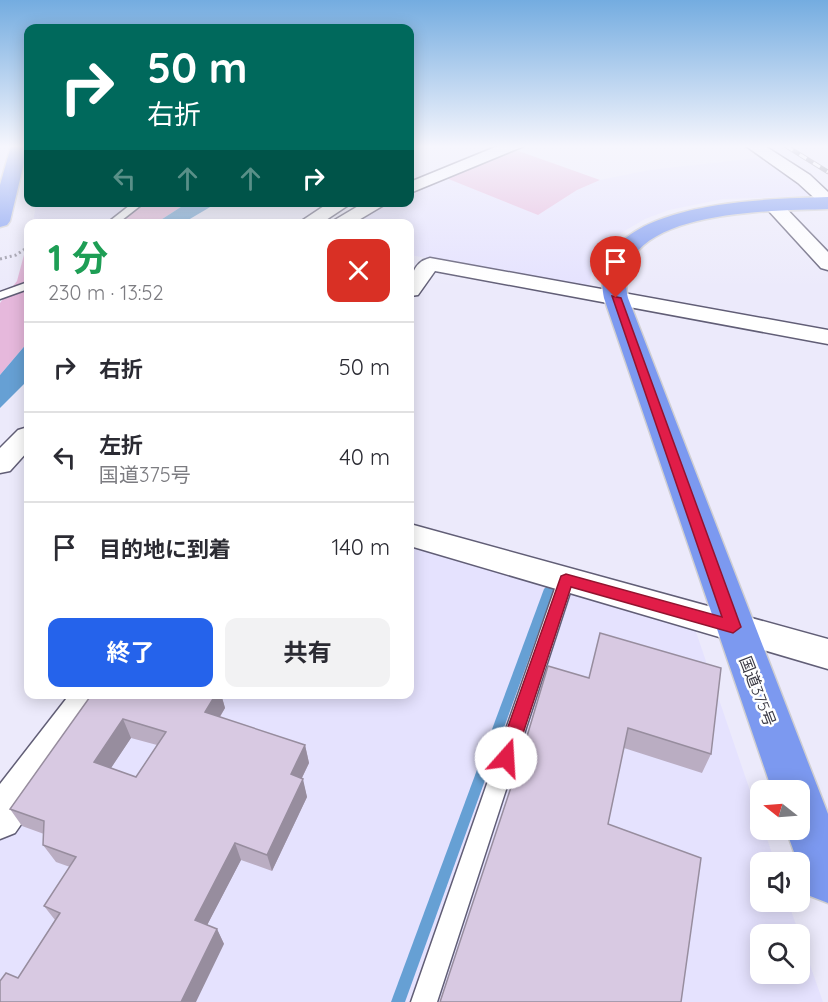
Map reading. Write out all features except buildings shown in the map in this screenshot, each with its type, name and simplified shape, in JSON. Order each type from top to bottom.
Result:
[{"type":"highway","points":[[0,221],[8,193]]},
{"type":"highway","name":"国道375号","points":[[791,780],[733,627],[616,298],[613,279],[621,259],[633,242],[665,223],[725,209],[828,202]]},
{"type":"highway","points":[[810,829],[828,878]]},
{"type":"street","points":[[773,205],[828,264]]},
{"type":"street","points":[[315,219],[335,207]]},
{"type":"street","points":[[347,219],[370,207]]},
{"type":"street","points":[[414,279],[420,262],[828,337]]},
{"type":"street","points":[[0,464],[24,440]]},
{"type":"street","points":[[414,536],[828,654]]},
{"type":"street","points":[[0,818],[89,699]]},
{"type":"lane","points":[[117,219],[134,207]]},
{"type":"lane","points":[[0,296],[24,287]]},
{"type":"lane","points":[[424,1002],[566,580]]},
{"type":"path","points":[[0,259],[24,249]]},
{"type":"shaded area","points":[[414,193],[483,193],[538,215],[573,193],[811,193],[815,196],[723,199],[669,210],[645,219],[621,233],[594,260],[589,288],[414,256],[414,219],[352,219],[378,207],[414,207]]},
{"type":"shaded area","points":[[483,193],[573,193],[538,215]]},
{"type":"shaded area","points":[[35,207],[133,207],[114,219],[34,219]]},
{"type":"shaded area","points":[[137,207],[181,207],[162,219],[111,219]]},
{"type":"shaded area","points":[[24,255],[24,347],[0,375],[0,303],[17,281]]},
{"type":"shaded area","points":[[414,545],[559,587],[416,1002],[0,1002],[0,828],[101,699],[414,699]]},
{"type":"shaded area","points":[[569,590],[694,626],[750,791],[750,840],[767,840],[772,852],[750,852],[750,912],[791,912],[796,924],[750,924],[750,984],[810,984],[810,965],[823,1002],[433,1002]]},
{"type":"water","points":[[181,207],[210,207],[190,219],[162,219]]},
{"type":"water","points":[[24,347],[24,384],[0,408],[0,375]]},
{"type":"waterway","points":[[398,1002],[549,589]]},
{"type":"route","points":[[506,758],[566,580],[733,627],[616,298]]}]
